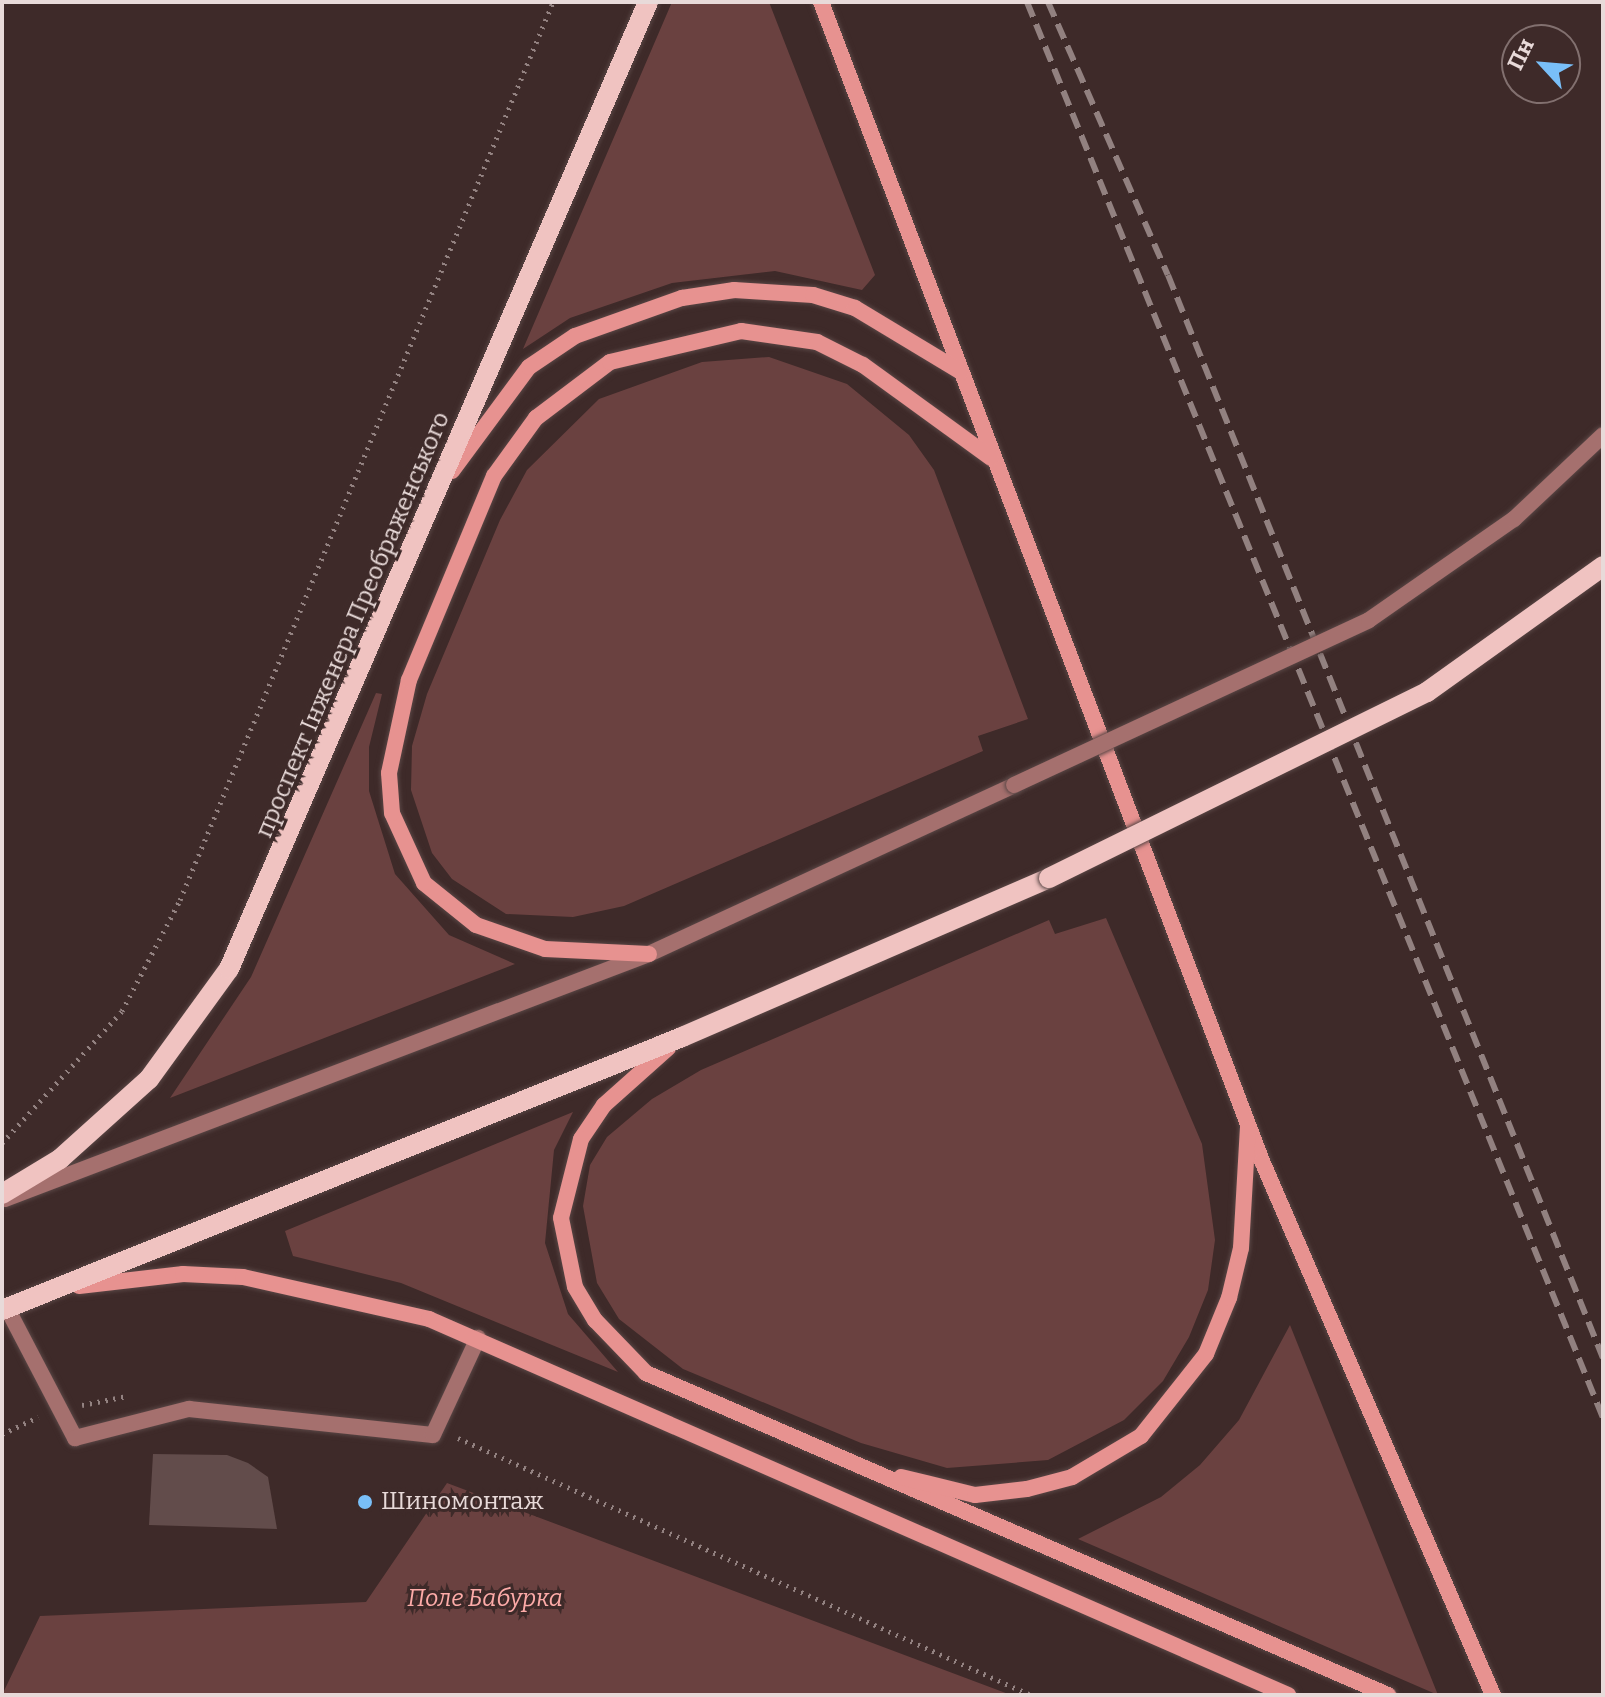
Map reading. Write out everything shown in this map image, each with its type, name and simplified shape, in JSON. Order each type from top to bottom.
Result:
[{"type":"main road","name":"проспект Інженера Преображенського","points":[[2,1197],[109,1120],[190,1033],[269,890],[423,521],[648,2]]},
{"type":"main road","points":[[821,2],[992,458],[1248,1122],[1493,1695]]},
{"type":"main road","points":[[423,521],[487,417],[529,367],[625,313],[734,290],[813,295],[855,308],[961,372]]},
{"type":"main road","points":[[649,954],[545,949],[476,925],[424,883],[392,813],[389,773],[409,680],[494,476],[536,418],[610,362],[741,331],[805,339],[863,365],[992,458]]},
{"type":"main road","points":[[4,1309],[682,1037],[1049,878],[1427,692],[1603,566]]},
{"type":"main road","points":[[682,1037],[627,1083],[581,1139],[561,1218],[575,1287],[595,1320],[646,1373],[1388,1695]]},
{"type":"main road","points":[[856,1466],[975,1495],[1072,1477],[1141,1436],[1206,1354],[1229,1298],[1241,1248],[1248,1122]]},
{"type":"main road","points":[[56,1290],[124,1278],[243,1277],[374,1302],[478,1338],[735,1448],[1288,1695]]},
{"type":"lane","points":[[2,1197],[649,954],[1369,620],[1514,519],[1603,435]]},
{"type":"lane","points":[[4,1309],[75,1438],[189,1409],[433,1435],[478,1338]]},
{"type":"path","points":[[2,1143],[122,1011],[180,900],[553,2]]},
{"type":"path","points":[[2,1434],[58,1411],[142,1394]]},
{"type":"path","points":[[436,1428],[1031,1695]]},
{"type":"green space","points":[[672,2],[769,2],[875,275],[862,290],[775,271],[672,283],[570,318],[523,349]]},
{"type":"green space","points":[[769,357],[847,384],[909,435],[934,470],[1028,719],[978,736],[983,751],[624,906],[573,917],[506,914],[452,879],[432,853],[411,790],[412,746],[427,694],[500,520],[527,470],[599,399],[702,362]]},
{"type":"green space","points":[[376,693],[382,694],[369,747],[369,791],[395,874],[449,935],[515,964],[170,1098],[251,977]]},
{"type":"green space","points":[[1106,918],[1202,1144],[1215,1240],[1208,1290],[1189,1337],[1163,1381],[1124,1420],[1048,1460],[947,1468],[861,1443],[683,1369],[619,1319],[597,1283],[583,1206],[590,1165],[607,1137],[652,1099],[701,1070],[1049,920],[1055,934]]},
{"type":"green space","points":[[573,1112],[554,1150],[545,1243],[568,1314],[618,1372],[401,1283],[293,1256],[285,1231]]},
{"type":"green space","points":[[1290,1325],[1438,1695],[1078,1539],[1161,1497],[1200,1465],[1239,1420]]},
{"type":"green space","name":"Поле Бабурка","points":[[447,1483],[1011,1695],[2,1695],[40,1616],[366,1602]]},
{"type":"building","points":[[153,1454],[227,1455],[248,1463],[268,1477],[277,1529],[149,1525]]},
{"type":"railway","points":[[1027,2],[1603,1418]]},
{"type":"railway","points":[[1048,2],[1168,275],[1603,1358]]},
{"type":"place","name":"Шиномонтаж","points":[[365,1502]]}]
